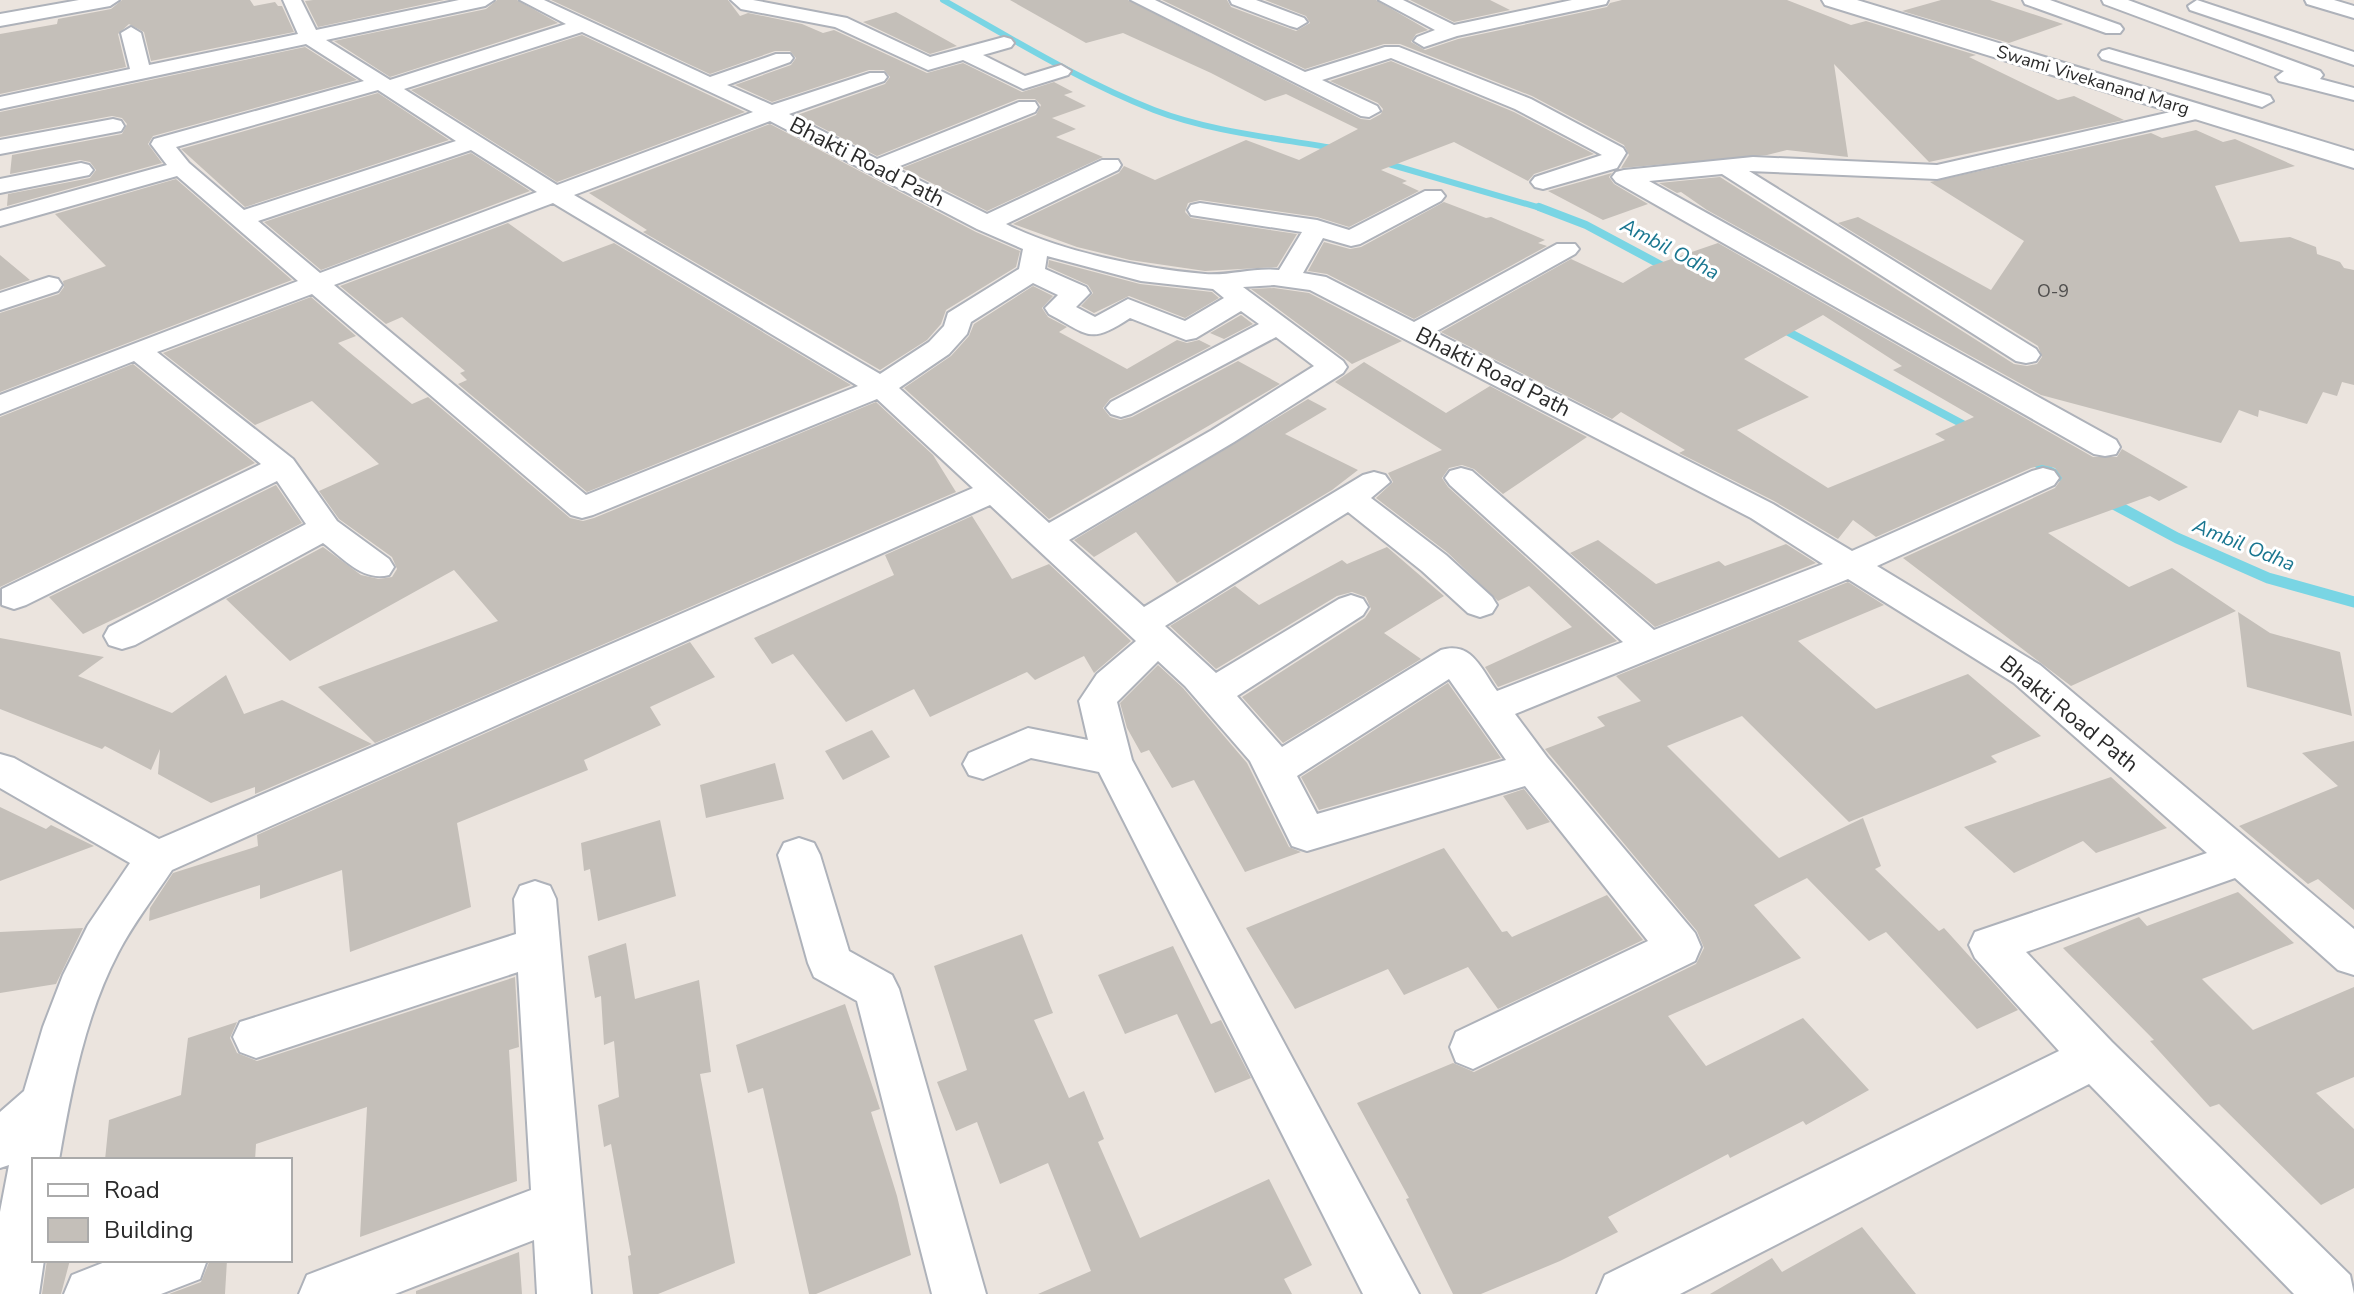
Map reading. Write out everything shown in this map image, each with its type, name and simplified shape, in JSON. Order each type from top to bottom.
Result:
[{"type":"main road","name":"Swami Vivekanand Marg","points":[[1833,0],[2197,112],[2244,112],[2354,160]]},
{"type":"main road","name":"Swami Vivekanand Marg","points":[[1872,0],[2354,145]]},
{"type":"street","points":[[0,20],[110,0]]},
{"type":"street","points":[[292,0],[310,38],[557,195],[881,387],[1213,693],[1265,752],[1307,834],[1533,768]]},
{"type":"street","points":[[0,103],[310,38],[440,4],[485,0]]},
{"type":"street","name":"Bhakti Road Path","points":[[529,0],[771,113],[986,224],[1036,245],[1141,273],[1218,281],[1287,279],[1317,283],[1762,511],[1849,566],[1884,583],[2027,674],[2354,956]]},
{"type":"street","points":[[740,0],[748,5],[840,22],[928,64],[1004,43]]},
{"type":"street","points":[[1239,0],[1297,22],[1257,53]]},
{"type":"street","points":[[1388,0],[1461,30]]},
{"type":"street","points":[[1422,0],[1461,30]]},
{"type":"street","points":[[1424,41],[1599,0]]},
{"type":"street","points":[[2032,0],[2113,29]]},
{"type":"street","points":[[2111,0],[2354,94]]},
{"type":"street","points":[[2314,0],[2354,12]]},
{"type":"street","points":[[1151,1],[1257,53],[1302,80],[1369,111]]},
{"type":"street","points":[[2197,6],[2354,60]]},
{"type":"street","points":[[584,25],[384,85],[162,144],[181,168],[218,201],[582,508],[881,387],[939,348],[957,328],[958,319],[1031,273],[1036,245]]},
{"type":"street","points":[[131,33],[141,73]]},
{"type":"street","points":[[2185,50],[2305,77]]},
{"type":"street","points":[[1302,80],[1392,51],[1523,104],[1615,153],[1609,163],[1543,182]]},
{"type":"street","points":[[966,54],[1023,83],[1061,71]]},
{"type":"street","points":[[2109,55],[2244,112],[2305,77],[2354,60]]},
{"type":"street","points":[[710,84],[783,58]]},
{"type":"street","points":[[0,405],[137,350],[771,113],[877,77]]},
{"type":"street","points":[[877,167],[1027,107]]},
{"type":"street","points":[[2105,447],[1624,177],[1753,164],[1937,172],[2197,112]]},
{"type":"street","points":[[0,147],[113,126]]},
{"type":"street","points":[[306,173],[463,135]]},
{"type":"street","points":[[240,219],[463,135]]},
{"type":"street","points":[[986,224],[1110,165]]},
{"type":"street","points":[[1725,166],[2026,355]]},
{"type":"street","points":[[0,219],[181,168]]},
{"type":"street","points":[[0,186],[81,170]]},
{"type":"street","points":[[218,201],[248,192]]},
{"type":"street","points":[[1200,210],[1317,227],[1351,239],[1433,196]]},
{"type":"street","points":[[1287,279],[1317,227]]},
{"type":"street","points":[[1415,332],[1566,249]]},
{"type":"street","points":[[1031,273],[1077,293],[1058,308],[1096,328],[1128,307],[1186,332],[1241,300]]},
{"type":"street","points":[[1046,539],[1223,436],[1333,367],[1218,281]]},
{"type":"street","points":[[0,302],[49,285]]},
{"type":"street","points":[[1121,408],[1276,326]]},
{"type":"street","points":[[137,350],[282,466],[325,528],[377,567]]},
{"type":"street","points":[[14,597],[282,466]]},
{"type":"street","points":[[1461,478],[1649,645]]},
{"type":"street","points":[[1490,709],[1849,566],[2043,478]]},
{"type":"street","points":[[1392,1294],[1112,760],[1098,701],[1149,634],[1362,490],[1480,605]]},
{"type":"street","points":[[35,1158],[64,1027],[98,948],[157,858],[994,491]]},
{"type":"street","points":[[122,636],[325,528]]},
{"type":"street","points":[[1213,693],[1351,607]]},
{"type":"street","points":[[1275,771],[1454,659],[1533,768],[1679,947],[1473,1047]]},
{"type":"street","points":[[983,764],[1028,743],[1112,760]]},
{"type":"street","points":[[0,769],[157,858]]},
{"type":"street","points":[[799,855],[830,963],[876,989],[959,1294]]},
{"type":"street","points":[[2241,859],[1991,945],[2095,1057],[2331,1294]]},
{"type":"street","points":[[535,899],[564,1294]]},
{"type":"street","points":[[256,1037],[538,946]]},
{"type":"street","points":[[1624,1294],[2095,1057]]},
{"type":"street","points":[[0,1144],[44,1105]]},
{"type":"street","points":[[12,1294],[28,1231],[32,1184]]},
{"type":"street","points":[[326,1294],[557,1206]]},
{"type":"street","points":[[91,1294],[176,1262]]},
{"type":"building","points":[[122,0],[250,0],[254,6],[275,2],[282,6],[294,32],[151,61],[144,32],[129,24],[118,34],[126,67],[0,94],[0,34],[57,24],[58,19],[111,9]]},
{"type":"building","points":[[444,0],[318,27],[305,1]]},
{"type":"building","points":[[497,0],[517,0],[558,23],[390,77],[334,41],[486,9]]},
{"type":"building","points":[[551,0],[728,0],[740,16],[748,13],[802,24],[823,33],[834,30],[927,73],[963,63],[1022,92],[1054,82],[1073,92],[1064,95],[1086,106],[1052,118],[1076,129],[1056,137],[1103,157],[987,211],[902,168],[1036,115],[1041,105],[1035,99],[1018,99],[877,156],[797,115],[885,84],[890,77],[884,70],[869,70],[772,102],[735,85],[791,65],[796,58],[790,51],[775,51],[710,74]]},
{"type":"building","points":[[1010,0],[1128,0],[1361,119],[1370,120],[1381,114],[1383,109],[1378,103],[1330,81],[1391,61],[1514,112],[1594,154],[1534,174],[1528,181],[1454,142],[1381,170],[1407,181],[1402,183],[1419,191],[1349,227],[1317,217],[1200,200],[1188,203],[1185,212],[1191,218],[1297,234],[1277,267],[1205,271],[1130,260],[1077,247],[1013,224],[1119,173],[1124,166],[1155,180],[1246,140],[1299,160],[1358,129],[1286,94],[1265,101],[1123,33],[1086,43]]},
{"type":"building","points":[[1162,0],[1227,0],[1231,7],[1296,31],[1310,23],[1306,16],[1265,0],[1376,0],[1428,30],[1416,34],[1411,42],[1425,50],[1458,39],[1607,7],[1622,0],[1787,0],[1851,25],[1866,21],[1976,55],[1969,57],[2058,100],[2074,96],[2124,120],[1929,162],[1834,64],[1848,157],[1787,150],[1767,155],[1621,168],[1629,155],[1624,145],[1532,96],[1400,44],[1384,44],[1305,69]]},
{"type":"building","points":[[1410,0],[1490,0],[1510,10],[1454,22]]},
{"type":"building","points":[[1941,0],[1990,0],[2063,24],[2009,43],[1902,11]]},
{"type":"building","points":[[896,12],[957,46],[930,54],[863,22]]},
{"type":"building","points":[[582,35],[745,112],[557,182],[411,90]]},
{"type":"building","points":[[305,47],[357,80],[153,136],[148,144],[162,163],[7,206],[8,194],[90,178],[96,170],[90,162],[80,160],[10,174],[12,155],[122,134],[127,124],[122,118],[112,116],[0,137],[0,112]]},
{"type":"building","points":[[378,93],[449,140],[245,207],[181,149]]},
{"type":"building","points":[[770,124],[976,232],[1020,251],[1016,267],[946,310],[941,324],[927,340],[880,370],[643,232],[647,230],[589,193]]},
{"type":"building","points":[[2196,130],[2223,142],[2235,139],[2295,166],[2215,186],[2240,242],[2290,237],[2316,247],[2317,254],[2354,270],[2354,385],[2342,382],[2337,396],[2323,392],[2307,424],[2259,410],[2258,417],[2239,410],[2221,443],[2041,395],[1707,210],[1681,192],[1677,193],[1659,183],[1720,177],[2014,364],[2027,366],[2037,364],[2042,357],[2038,346],[1838,223],[1858,217],[1991,290],[2024,241],[1930,182],[2151,133],[2162,138]]},
{"type":"building","points":[[471,153],[530,191],[321,270],[264,222]]},
{"type":"building","points":[[1612,173],[1609,177],[1614,184],[1648,204],[1603,220],[1548,191]]},
{"type":"building","points":[[176,179],[292,280],[0,392],[0,313],[59,294],[64,287],[63,281],[106,266],[55,214]]},
{"type":"building","points":[[1444,202],[1486,218],[1491,217],[1545,240],[1538,243],[1547,246],[1414,319],[1327,274],[1308,271],[1324,242],[1350,249],[1361,247]]},
{"type":"building","points":[[508,223],[563,262],[614,243],[851,385],[587,492],[458,384],[467,380],[460,373],[465,371],[402,317],[386,324],[340,286]]},
{"type":"building","points":[[1718,243],[2093,457],[2117,457],[2122,449],[2188,487],[2159,501],[2150,496],[2048,533],[2129,587],[2172,568],[2236,611],[2071,686],[1903,558],[2055,488],[2062,478],[2055,468],[2042,465],[2031,468],[1876,537],[1853,520],[1838,539],[1774,501],[1679,453],[1685,450],[1621,412],[1612,419],[1441,332],[1571,259],[1623,283],[1651,266]],"holes":[[[1823,315],[1902,366],[1893,370],[1974,417],[1935,434],[1945,440],[1828,488],[1737,430],[1809,397],[1744,359]]]},
{"type":"building","points":[[0,255],[30,280],[0,290]]},
{"type":"building","points":[[1049,260],[1140,284],[1212,292],[1219,298],[1185,318],[1129,296],[1094,313],[1081,306],[1093,293],[1088,285],[1048,267]]},
{"type":"building","points":[[1033,286],[1053,296],[1042,308],[1048,317],[1067,327],[1059,332],[1127,369],[1177,340],[1187,343],[1199,340],[1211,346],[1110,399],[1103,408],[1110,417],[1120,420],[1132,417],[1238,361],[1280,384],[1049,519],[904,388],[951,356],[969,336],[974,324]]},
{"type":"building","points":[[1274,288],[1309,293],[1402,341],[1352,364],[1251,289]]},
{"type":"building","points":[[311,297],[356,336],[338,343],[412,404],[428,397],[570,518],[583,521],[594,518],[876,402],[933,455],[956,492],[375,743],[318,687],[498,621],[454,570],[290,661],[226,599],[323,547],[361,575],[379,579],[392,577],[397,569],[392,557],[339,519],[319,491],[379,464],[312,401],[255,425],[163,353]]},
{"type":"building","points":[[1241,315],[1253,324],[1224,339],[1210,333]]},
{"type":"building","points":[[1364,362],[1446,413],[1490,386],[1587,437],[1503,494],[1474,469],[1462,465],[1449,468],[1442,478],[1448,487],[1617,641],[1498,687],[1485,667],[1572,627],[1529,586],[1498,601],[1448,553],[1376,498],[1393,482],[1388,473],[1442,450],[1335,382]]},
{"type":"building","points":[[133,364],[255,463],[0,587],[0,417]]},
{"type":"building","points":[[1308,399],[1327,409],[1285,434],[1358,470],[1332,490],[1177,583],[1136,532],[1094,557],[1074,540]]},
{"type":"building","points":[[276,485],[302,523],[154,600],[83,634],[49,597]]},
{"type":"building","points":[[972,516],[1012,579],[1049,564],[1131,641],[1094,673],[1084,656],[1035,680],[1027,672],[930,717],[914,689],[846,722],[793,654],[772,664],[754,638],[894,575],[885,555]]},
{"type":"building","points":[[1598,540],[1656,584],[1719,561],[1725,566],[1786,544],[1816,563],[1655,627],[1570,553]]},
{"type":"building","points":[[1387,547],[1444,596],[1384,633],[1421,659],[1283,743],[1242,697],[1365,618],[1371,609],[1366,597],[1352,592],[1337,596],[1216,669],[1170,626],[1235,586],[1259,605],[1342,560],[1347,564]]},
{"type":"building","points":[[1848,582],[1884,605],[1798,641],[1876,709],[1968,674],[2041,736],[1991,756],[1997,762],[1849,822],[1742,716],[1667,746],[1779,858],[1863,818],[1881,866],[1875,869],[1939,931],[1944,928],[2018,1010],[1977,1029],[1886,932],[1869,941],[1807,878],[1754,905],[1801,958],[1668,1016],[1706,1066],[1803,1018],[1869,1090],[1806,1125],[1803,1121],[1730,1158],[1728,1154],[1608,1217],[1618,1232],[1560,1261],[1481,1294],[1453,1294],[1406,1199],[1409,1198],[1357,1103],[1453,1063],[1474,1072],[1696,964],[1704,948],[1697,931],[1545,749],[1605,726],[1597,717],[1641,701],[1616,676]]},
{"type":"building","points":[[2238,612],[2270,633],[2340,652],[2352,716],[2247,687]]},
{"type":"building","points":[[0,638],[104,657],[78,676],[172,713],[226,675],[244,714],[282,700],[372,744],[255,794],[255,787],[211,803],[158,774],[160,749],[151,770],[105,746],[102,749],[0,709]]},
{"type":"building","points":[[690,642],[715,677],[650,707],[661,725],[584,760],[588,770],[457,823],[471,907],[350,952],[342,870],[260,899],[260,885],[149,921],[150,908],[173,873],[258,846],[257,835]]},
{"type":"building","points":[[1158,665],[1183,688],[1247,763],[1289,847],[1301,852],[1245,872],[1194,780],[1172,788],[1149,750],[1141,753],[1127,728],[1120,703]]},
{"type":"building","points":[[1448,683],[1501,758],[1319,810],[1301,777]]},
{"type":"building","points":[[872,730],[890,757],[843,780],[825,751]]},
{"type":"building","points":[[2354,741],[2354,910],[2318,879],[2308,884],[2239,826],[2338,786],[2302,753]]},
{"type":"building","points":[[775,763],[784,799],[706,818],[700,785]]},
{"type":"building","points":[[2111,777],[2167,828],[2096,853],[2083,841],[2014,873],[1964,827]]},
{"type":"building","points":[[1524,789],[1550,822],[1527,830],[1503,796]]},
{"type":"building","points":[[0,807],[46,829],[51,825],[94,846],[0,881]]},
{"type":"building","points":[[660,820],[676,896],[598,921],[590,869],[584,871],[581,843]]},
{"type":"building","points":[[1444,848],[1502,932],[1507,931],[1512,937],[1607,895],[1643,940],[1498,1009],[1468,967],[1404,995],[1388,969],[1295,1009],[1246,928]]},
{"type":"building","points":[[2238,892],[2294,943],[2202,979],[2253,1030],[2354,987],[2354,1077],[2316,1093],[2354,1129],[2354,1188],[2321,1205],[2219,1104],[2210,1107],[2150,1041],[2154,1040],[2063,948],[2139,917],[2147,926]]},
{"type":"building","points":[[83,928],[56,984],[0,993],[0,932]]},
{"type":"building","points":[[1022,934],[1053,1013],[1034,1020],[1069,1098],[1084,1091],[1104,1139],[1098,1142],[1140,1238],[1269,1179],[1312,1265],[1284,1279],[1292,1294],[1038,1294],[1091,1271],[1048,1163],[1000,1184],[977,1122],[956,1131],[937,1082],[967,1070],[934,966]]},
{"type":"building","points":[[626,943],[635,999],[699,980],[711,1072],[700,1074],[735,1263],[658,1294],[633,1294],[628,1256],[631,1255],[611,1144],[604,1147],[598,1105],[619,1097],[614,1041],[604,1045],[601,996],[595,998],[588,956]]},
{"type":"building","points":[[1173,946],[1211,1024],[1221,1020],[1251,1078],[1215,1093],[1177,1014],[1125,1034],[1098,975]]},
{"type":"building","points":[[515,977],[519,1047],[509,1050],[517,1181],[360,1237],[367,1107],[256,1144],[255,1158],[105,1158],[109,1120],[181,1095],[188,1038],[237,1022],[230,1038],[237,1053],[257,1061]]},
{"type":"building","points":[[845,1004],[880,1109],[871,1112],[897,1196],[911,1255],[816,1294],[809,1294],[763,1088],[748,1093],[736,1045]]},
{"type":"building","points":[[1862,1227],[1916,1294],[1710,1294],[1772,1258],[1782,1272]]},
{"type":"building","points":[[519,1252],[522,1294],[416,1294],[416,1291]]},
{"type":"building","points":[[47,1262],[69,1262],[61,1294],[42,1294]]},
{"type":"building","points":[[209,1262],[227,1262],[225,1294],[169,1294],[201,1282]]},
{"type":"waterway","name":"Ambil Odha","points":[[943,0],[1073,72],[1154,110],[1221,129],[1338,149]]},
{"type":"waterway","name":"Ambil Odha","points":[[1382,162],[1544,209]]},
{"type":"waterway","name":"Ambil Odha","points":[[1539,207],[1586,225],[1672,271]]},
{"type":"waterway","name":"Ambil Odha","points":[[1779,327],[1972,429]]},
{"type":"waterway","name":"Ambil Odha","points":[[2030,460],[2068,480]]},
{"type":"waterway","name":"Ambil Odha","points":[[2064,478],[2071,482]]},
{"type":"waterway","name":"Ambil Odha","points":[[2108,501],[2177,538],[2268,578],[2354,602]]}]
